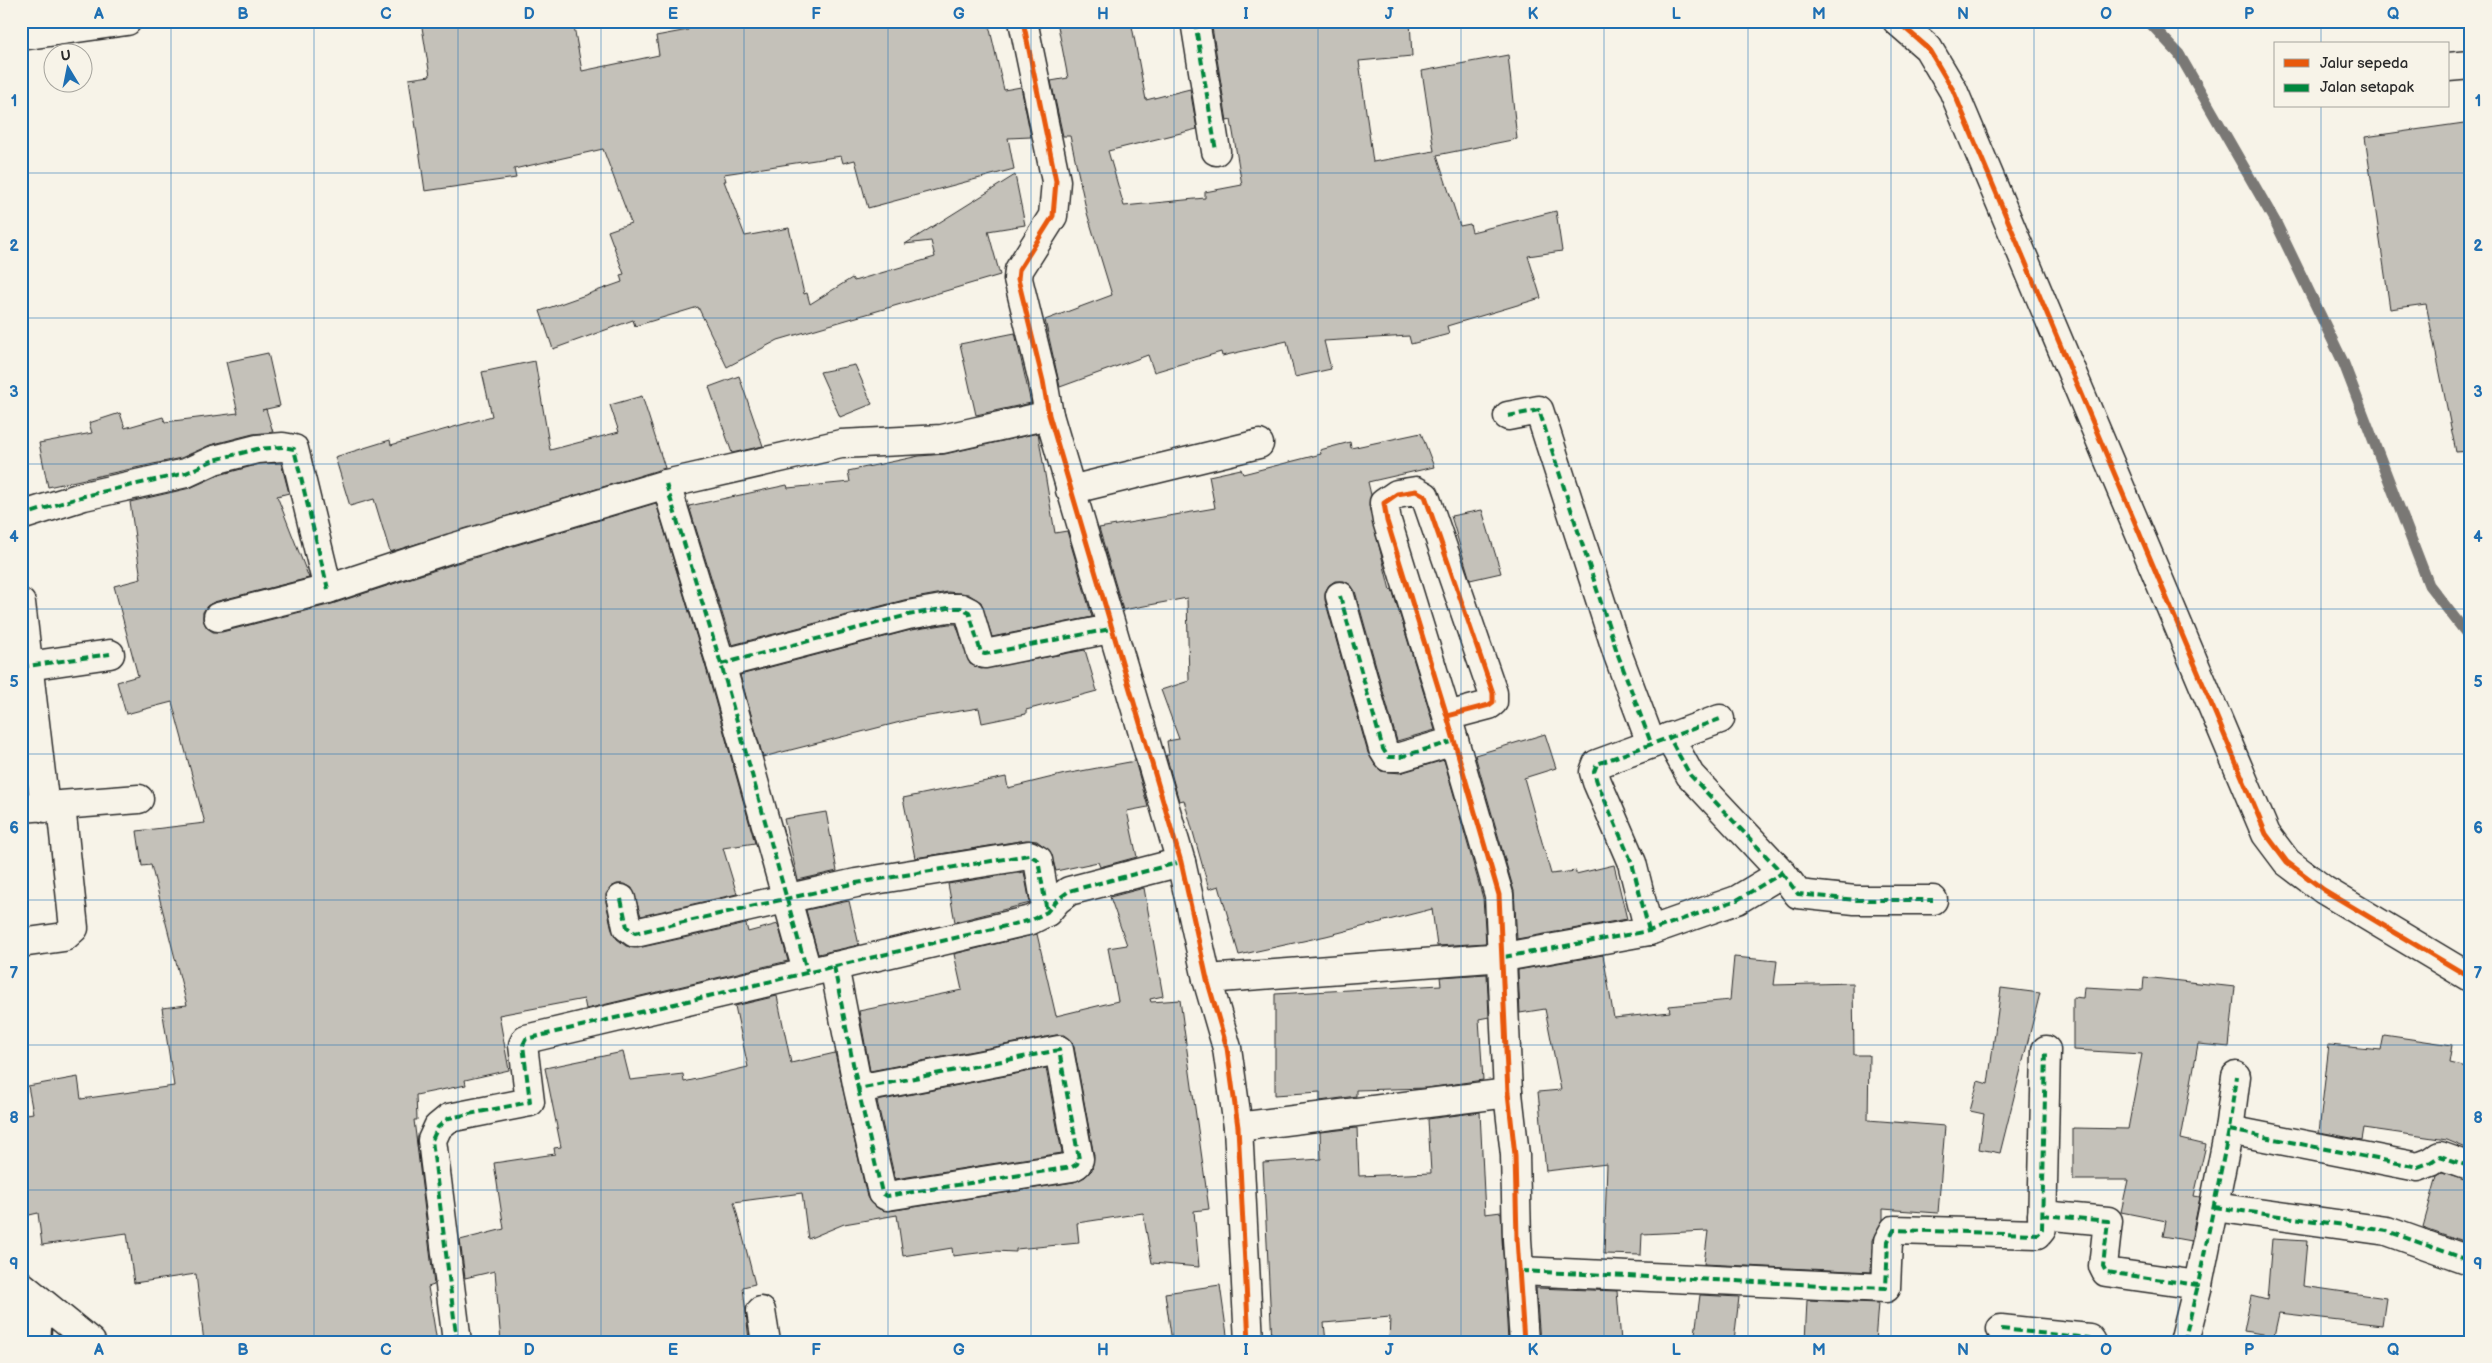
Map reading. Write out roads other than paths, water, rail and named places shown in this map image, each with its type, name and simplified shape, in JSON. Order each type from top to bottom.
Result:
[{"type":"street","points":[[21,36],[127,21]]},
{"type":"street","points":[[1023,21],[1056,181],[1053,216],[1019,270],[1018,279],[1043,381],[1049,415],[1110,629],[1181,862],[1206,979],[1227,1048],[1238,1127],[1249,1342]]},
{"type":"street","points":[[1195,21],[1216,151]]},
{"type":"street","points":[[1897,21],[1928,48],[1953,90],[2266,834],[2286,862],[2324,890],[2471,978]]},
{"type":"street","points":[[2450,67],[2471,65]]},
{"type":"street","points":[[1508,416],[1539,410],[1618,655],[1660,740],[1782,873],[1798,894],[1818,898],[1932,900]]},
{"type":"street","points":[[218,617],[328,589],[452,548],[666,484],[841,444],[942,439],[1049,415]]},
{"type":"street","points":[[1070,490],[1259,444]]},
{"type":"street","points":[[21,516],[84,496],[186,473],[214,460],[258,449],[283,447],[294,449],[328,589]]},
{"type":"street","points":[[666,484],[721,664],[807,971]]},
{"type":"street","points":[[1340,596],[1383,748],[1388,757],[1400,757],[1451,728],[1493,702],[1493,693],[1425,496],[1416,491],[1397,494],[1384,503],[1387,521],[1451,728],[1500,895],[1508,1093],[1515,1155],[1524,1342]]},
{"type":"street","points":[[21,603],[26,667],[43,808],[74,928],[64,937],[21,943]]},
{"type":"street","points":[[721,664],[908,615],[948,608],[961,608],[969,612],[981,653],[985,654],[1110,629]]},
{"type":"street","points":[[26,667],[110,654]]},
{"type":"street","points":[[1649,931],[1632,863],[1594,772],[1597,764],[1720,719]]},
{"type":"street","points":[[43,808],[139,799]]},
{"type":"street","points":[[621,899],[627,928],[636,933],[856,883],[1029,855],[1038,860],[1047,912]]},
{"type":"street","points":[[457,1342],[432,1140],[438,1127],[449,1118],[530,1102],[523,1045],[526,1038],[1031,920],[1047,912],[1057,900],[1069,891],[1181,862]]},
{"type":"street","points":[[1206,979],[1504,957],[1649,931],[1737,900],[1782,873]]},
{"type":"street","points":[[834,966],[858,1089],[882,1193],[887,1196],[1072,1167],[1077,1164],[1079,1159],[1058,1050],[858,1089]]},
{"type":"street","points":[[1520,1271],[1886,1288],[1888,1241],[1894,1230],[2038,1234],[2042,1229],[2046,1050]]},
{"type":"street","points":[[2184,1342],[2214,1207],[2229,1130],[2236,1076]]},
{"type":"street","points":[[1238,1127],[1508,1093]]},
{"type":"street","points":[[2229,1130],[2418,1166],[2431,1162],[2440,1156],[2471,1167]]},
{"type":"street","points":[[2214,1207],[2387,1231],[2471,1261]]},
{"type":"street","points":[[2042,1215],[2108,1221],[2103,1266],[2106,1272],[2198,1285]]},
{"type":"street","points":[[30,1292],[36,1342]]},
{"type":"street","points":[[30,1292],[91,1342]]},
{"type":"street","points":[[761,1310],[766,1342]]},
{"type":"street","points":[[2001,1328],[2089,1338],[2092,1342]]},
{"type":"waterway","points":[[2148,21],[2179,54],[2276,223],[2344,364],[2429,585],[2471,639]]}]
